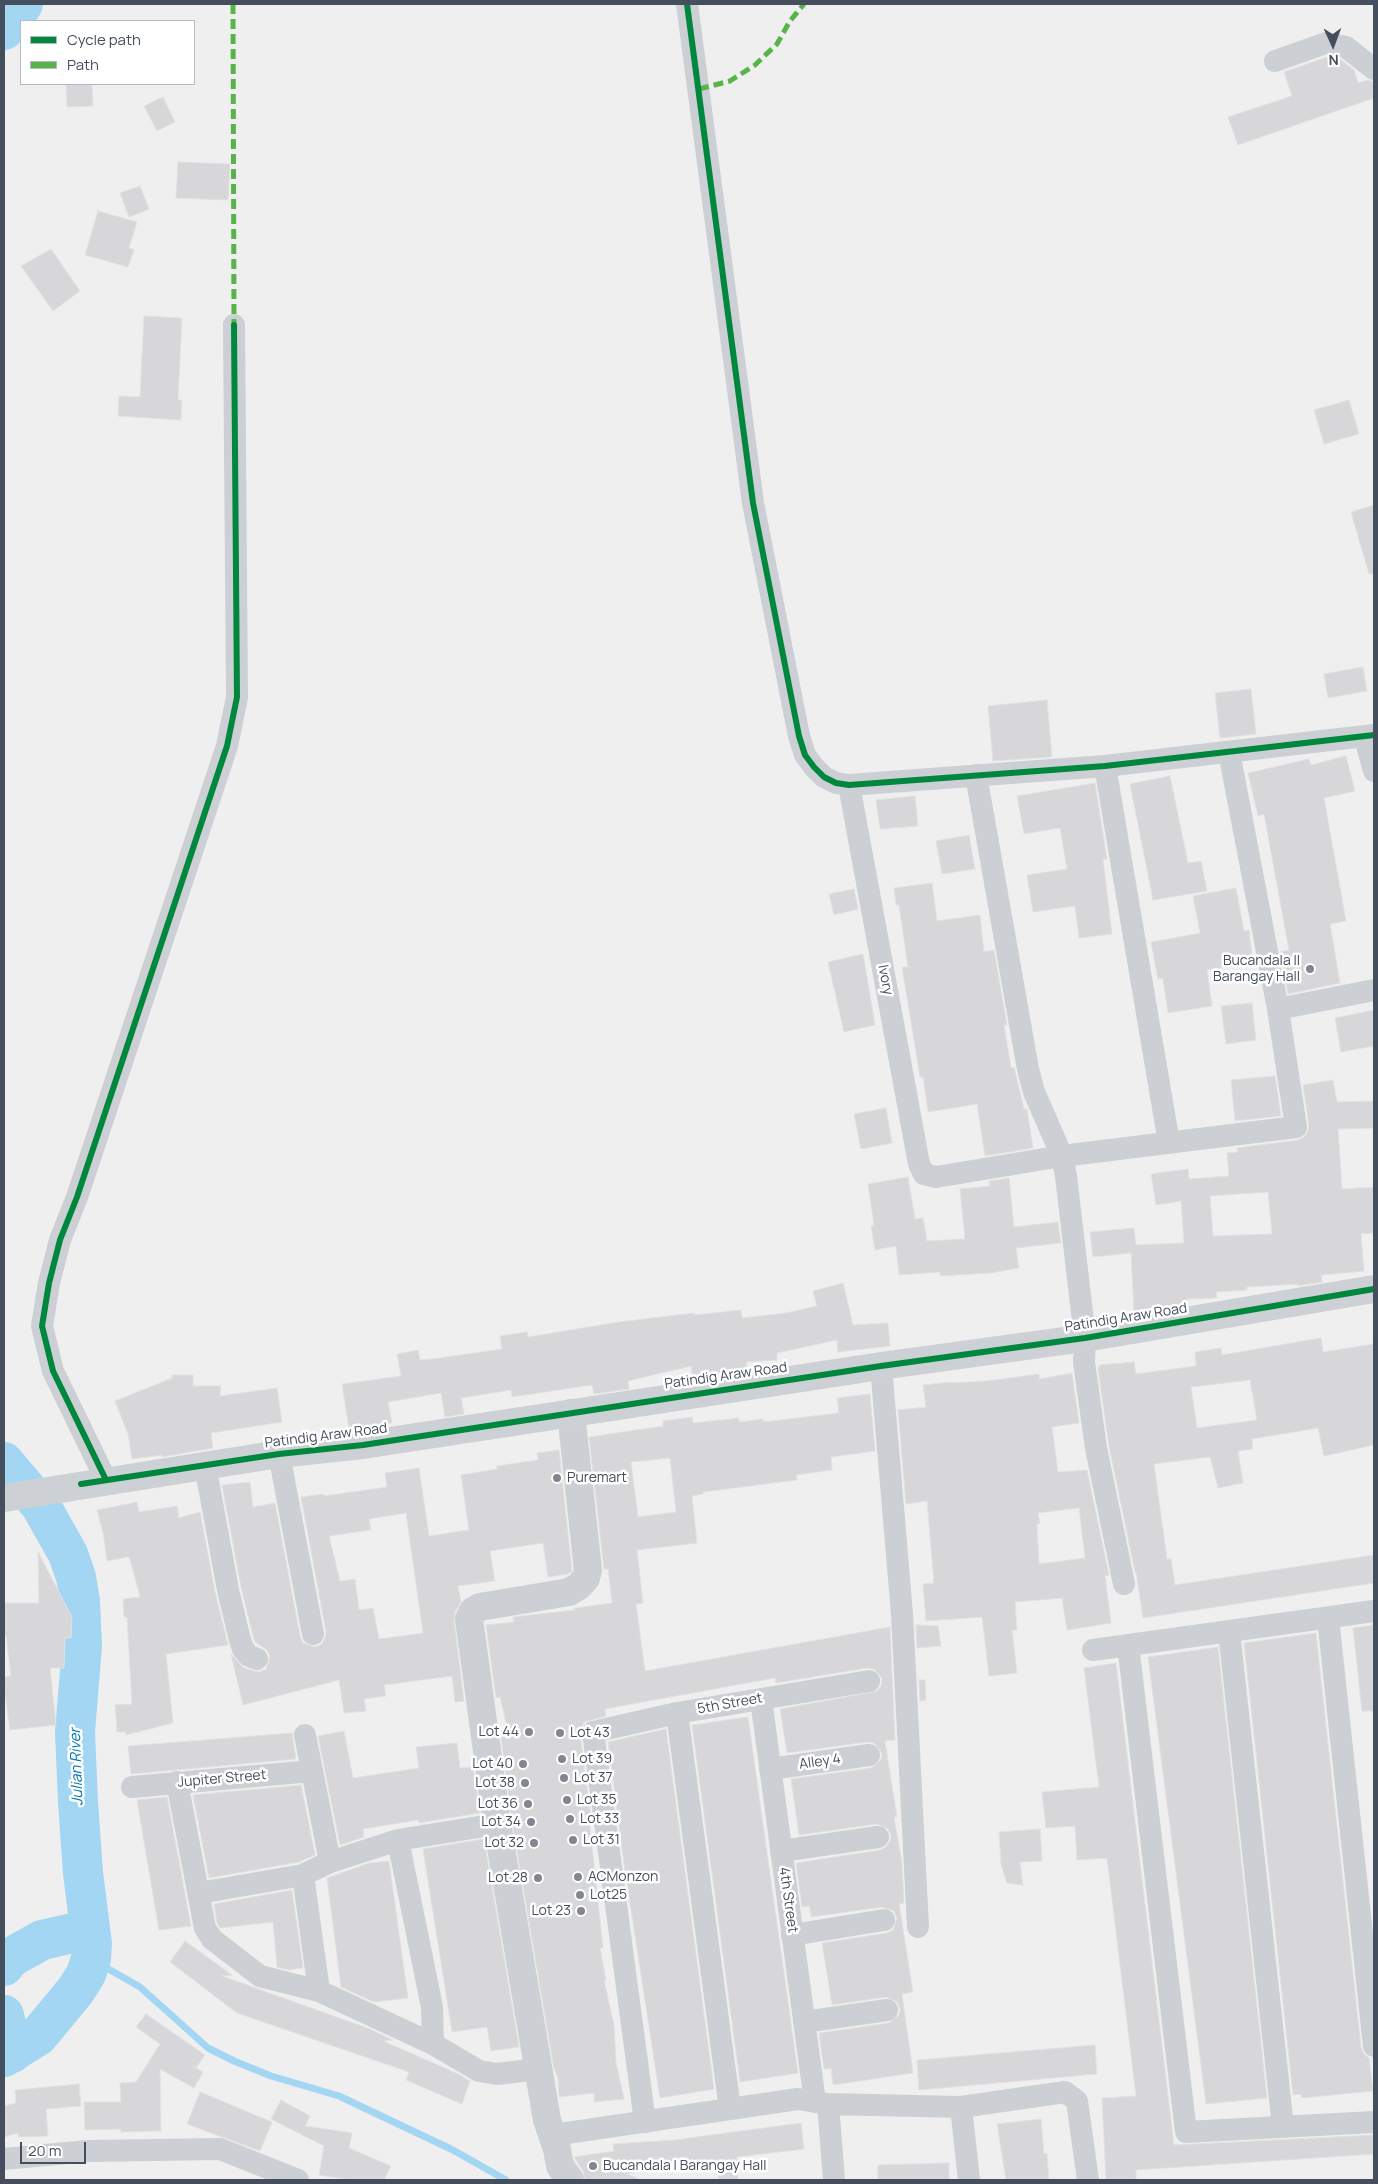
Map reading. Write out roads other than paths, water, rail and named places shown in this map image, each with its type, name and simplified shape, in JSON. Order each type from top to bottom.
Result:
[{"type":"main road","name":"Patindig Araw Road","points":[[4,1498],[93,1482],[279,1454],[363,1445],[881,1366],[1085,1338],[1374,1289]]},
{"type":"street","points":[[687,4],[750,485],[778,633],[791,687],[799,736],[805,755],[814,767],[824,777],[836,783],[849,785],[1106,766],[1369,737],[1374,772]]},
{"type":"street","points":[[1275,62],[1326,43],[1346,47],[1374,69]]},
{"type":"street","points":[[93,1482],[53,1372],[42,1326],[49,1283],[60,1240],[77,1197],[227,746],[237,697],[234,325]]},
{"type":"street","points":[[1062,1156],[1296,1128],[1278,1009],[1229,752]]},
{"type":"street","points":[[1106,766],[1169,1143]]},
{"type":"street","points":[[976,775],[1028,1069],[1034,1092],[1062,1156],[1066,1176],[1085,1338],[1084,1362],[1096,1448],[1124,1584]]},
{"type":"street","name":"Ivory","points":[[849,785],[919,1164],[924,1174],[936,1177],[1062,1156]]},
{"type":"street","points":[[1278,1009],[1374,990]]},
{"type":"street","points":[[881,1366],[902,1614],[918,1928]]},
{"type":"street","points":[[570,2180],[560,2166],[553,2135],[547,2120],[497,1824],[469,1619],[473,1611],[480,1607],[569,1592],[579,1586],[586,1578],[588,1570],[571,1413]]},
{"type":"street","points":[[279,1454],[313,1634]]},
{"type":"street","points":[[205,1465],[228,1590],[240,1640],[248,1656],[257,1659]]},
{"type":"street","points":[[1093,1650],[1374,1612]]},
{"type":"street","points":[[1328,1618],[1374,2046]]},
{"type":"street","points":[[1229,1631],[1283,2127]]},
{"type":"street","points":[[1128,1645],[1186,2132],[1374,2122]]},
{"type":"street","name":"5th Street","points":[[644,2122],[593,1732],[677,1713],[869,1681]]},
{"type":"street","name":"4th Street","points":[[761,1699],[804,2022],[821,2103],[834,2180]]},
{"type":"street","points":[[677,1713],[730,2109]]},
{"type":"street","points":[[305,1735],[330,1862]]},
{"type":"street","name":"Alley 4","points":[[770,1770],[869,1756]]},
{"type":"street","name":"Jupiter Street","points":[[132,1787],[312,1771]]},
{"type":"street","points":[[178,1782],[205,1928],[212,1939],[260,1976],[319,1990],[433,2044],[479,2072],[497,2074],[538,2069]]},
{"type":"street","points":[[199,1893],[303,1875],[330,1862],[398,1840],[497,1824]]},
{"type":"street","points":[[781,1851],[878,1837]]},
{"type":"street","points":[[398,1840],[432,2007],[433,2044]]},
{"type":"street","points":[[303,1875],[319,1990]]},
{"type":"street","points":[[792,1935],[884,1920]]},
{"type":"street","points":[[804,2022],[887,2010]]},
{"type":"street","points":[[553,2135],[798,2099],[821,2103],[961,2107],[1065,2092],[1077,2102],[1088,2180]]},
{"type":"street","points":[[961,2107],[969,2180]]},
{"type":"street","points":[[4,2159],[88,2150],[220,2149],[298,2180]]},
{"type":"waterway","name":"Julian River","points":[[4,30],[23,4]]},
{"type":"waterway","name":"Julian River","points":[[4,1462],[41,1506],[68,1554],[76,1577],[80,1601],[82,1646],[75,1732],[78,1802],[83,1873],[92,1944],[91,1959],[86,1974],[76,1990],[38,2036],[4,2057]]},
{"type":"waterway","points":[[4,1966],[10,1958],[42,1940],[90,1929]]},
{"type":"waterway","points":[[91,1959],[140,1987],[208,2048],[271,2076],[339,2096],[453,2150],[506,2180]]},
{"type":"waterway","points":[[4,2015],[12,2053]]},
{"type":"place","name":"Bucandala II Barangay Hall","points":[[1310,969]]},
{"type":"place","name":"Puremart","points":[[557,1478]]},
{"type":"place","name":"Lot 44","points":[[529,1732]]},
{"type":"place","name":"Lot 43","points":[[560,1733]]},
{"type":"place","name":"Lot 39","points":[[562,1759]]},
{"type":"place","name":"Lot 40","points":[[523,1764]]},
{"type":"place","name":"Lot 37","points":[[564,1778]]},
{"type":"place","name":"Lot 38","points":[[525,1783]]},
{"type":"place","name":"Lot 35","points":[[567,1800]]},
{"type":"place","name":"Lot 36","points":[[528,1804]]},
{"type":"place","name":"Lot 33","points":[[570,1819]]},
{"type":"place","name":"Lot 34","points":[[531,1822]]},
{"type":"place","name":"Lot 31","points":[[573,1840]]},
{"type":"place","name":"Lot 32","points":[[534,1843]]},
{"type":"place","name":"ACMonzon","points":[[578,1877]]},
{"type":"place","name":"Lot 28","points":[[538,1878]]},
{"type":"place","name":"Lot25","points":[[580,1895]]},
{"type":"place","name":"Lot 23","points":[[581,1911]]},
{"type":"place","name":"Bucandala I Barangay Hall","points":[[593,2166]]}]
